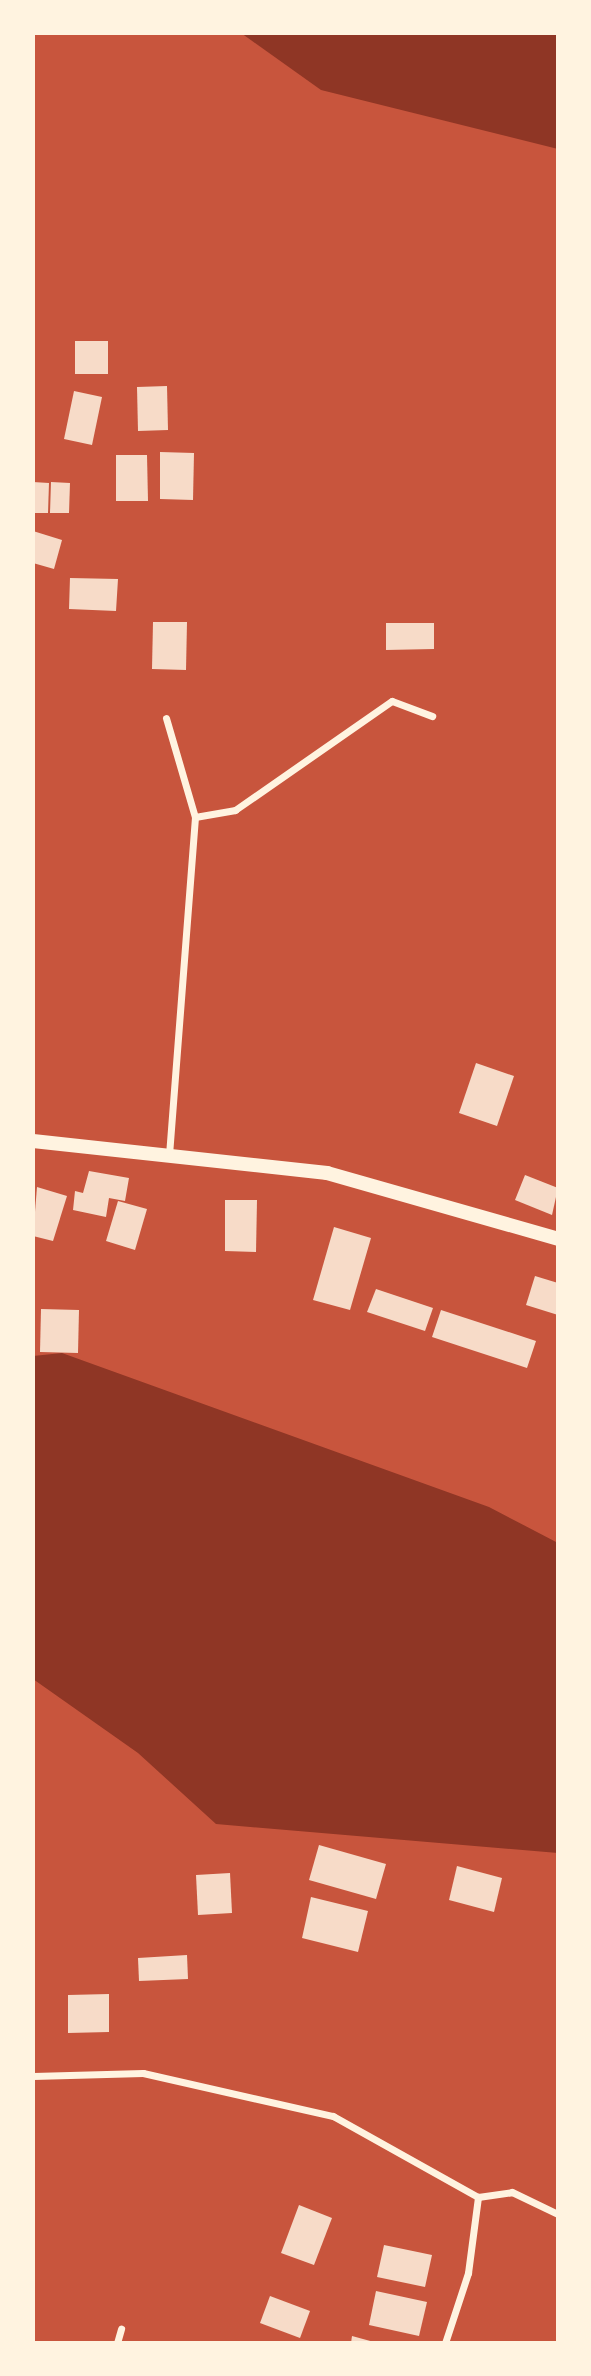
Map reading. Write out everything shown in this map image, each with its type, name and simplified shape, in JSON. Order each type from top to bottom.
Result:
[{"type":"main road","points":[[33,1141],[327,1172],[558,1239]]},
{"type":"street","points":[[195,817],[235,810],[392,701],[432,716]]},
{"type":"street","points":[[166,718],[195,817],[169,1156]]},
{"type":"street","points":[[33,2076],[143,2073],[333,2116],[478,2197],[512,2192],[558,2214]]},
{"type":"street","points":[[445,2343],[468,2273],[478,2197]]},
{"type":"street","points":[[117,2343],[121,2329]]},
{"type":"shaded area","points":[[241,33],[558,33],[558,149],[321,90]]},
{"type":"shaded area","points":[[62,1353],[489,1507],[558,1543],[558,1853],[216,1824],[138,1753],[33,1679],[33,1356]]},
{"type":"building","points":[[75,341],[108,341],[108,374],[75,374]]},
{"type":"building","points":[[167,386],[168,430],[138,431],[137,387]]},
{"type":"building","points":[[74,391],[102,397],[92,445],[64,439]]},
{"type":"building","points":[[160,452],[194,453],[193,500],[160,499]]},
{"type":"building","points":[[116,455],[147,455],[148,501],[116,501]]},
{"type":"building","points":[[33,482],[49,483],[48,513],[33,513]]},
{"type":"building","points":[[51,482],[70,483],[69,513],[50,513]]},
{"type":"building","points":[[33,531],[62,540],[54,569],[33,563]]},
{"type":"building","points":[[70,578],[118,579],[116,611],[69,609]]},
{"type":"building","points":[[153,622],[187,622],[186,670],[152,669]]},
{"type":"building","points":[[386,623],[434,623],[434,649],[386,650]]},
{"type":"building","points":[[476,1063],[514,1076],[497,1126],[459,1113]]},
{"type":"building","points":[[89,1171],[129,1178],[125,1201],[109,1198],[106,1217],[73,1210],[75,1191],[83,1193]]},
{"type":"building","points":[[525,1175],[558,1188],[552,1215],[515,1200]]},
{"type":"building","points":[[37,1187],[67,1196],[53,1241],[33,1236]]},
{"type":"building","points":[[225,1200],[257,1200],[256,1252],[225,1251]]},
{"type":"building","points":[[118,1201],[147,1209],[135,1250],[106,1241]]},
{"type":"building","points":[[334,1227],[371,1238],[350,1310],[313,1300]]},
{"type":"building","points":[[535,1276],[558,1283],[558,1315],[526,1305]]},
{"type":"building","points":[[376,1289],[433,1308],[425,1331],[367,1312]]},
{"type":"building","points":[[41,1309],[79,1310],[78,1353],[40,1352]]},
{"type":"building","points":[[441,1310],[536,1341],[527,1368],[432,1337]]},
{"type":"building","points":[[319,1845],[386,1864],[376,1899],[309,1880]]},
{"type":"building","points":[[457,1866],[502,1878],[494,1912],[449,1900]]},
{"type":"building","points":[[230,1873],[232,1913],[198,1915],[196,1875]]},
{"type":"building","points":[[311,1897],[368,1911],[358,1952],[302,1938]]},
{"type":"building","points":[[187,1955],[188,1979],[139,1981],[138,1958]]},
{"type":"building","points":[[109,1994],[109,2032],[68,2033],[68,1995]]},
{"type":"building","points":[[299,2205],[332,2218],[314,2265],[281,2253]]},
{"type":"building","points":[[384,2245],[432,2255],[425,2287],[377,2277]]},
{"type":"building","points":[[376,2291],[427,2302],[419,2336],[369,2325]]},
{"type":"building","points":[[270,2296],[310,2311],[300,2338],[260,2323]]},
{"type":"building","points":[[352,2336],[374,2342],[374,2343],[351,2343]]}]
